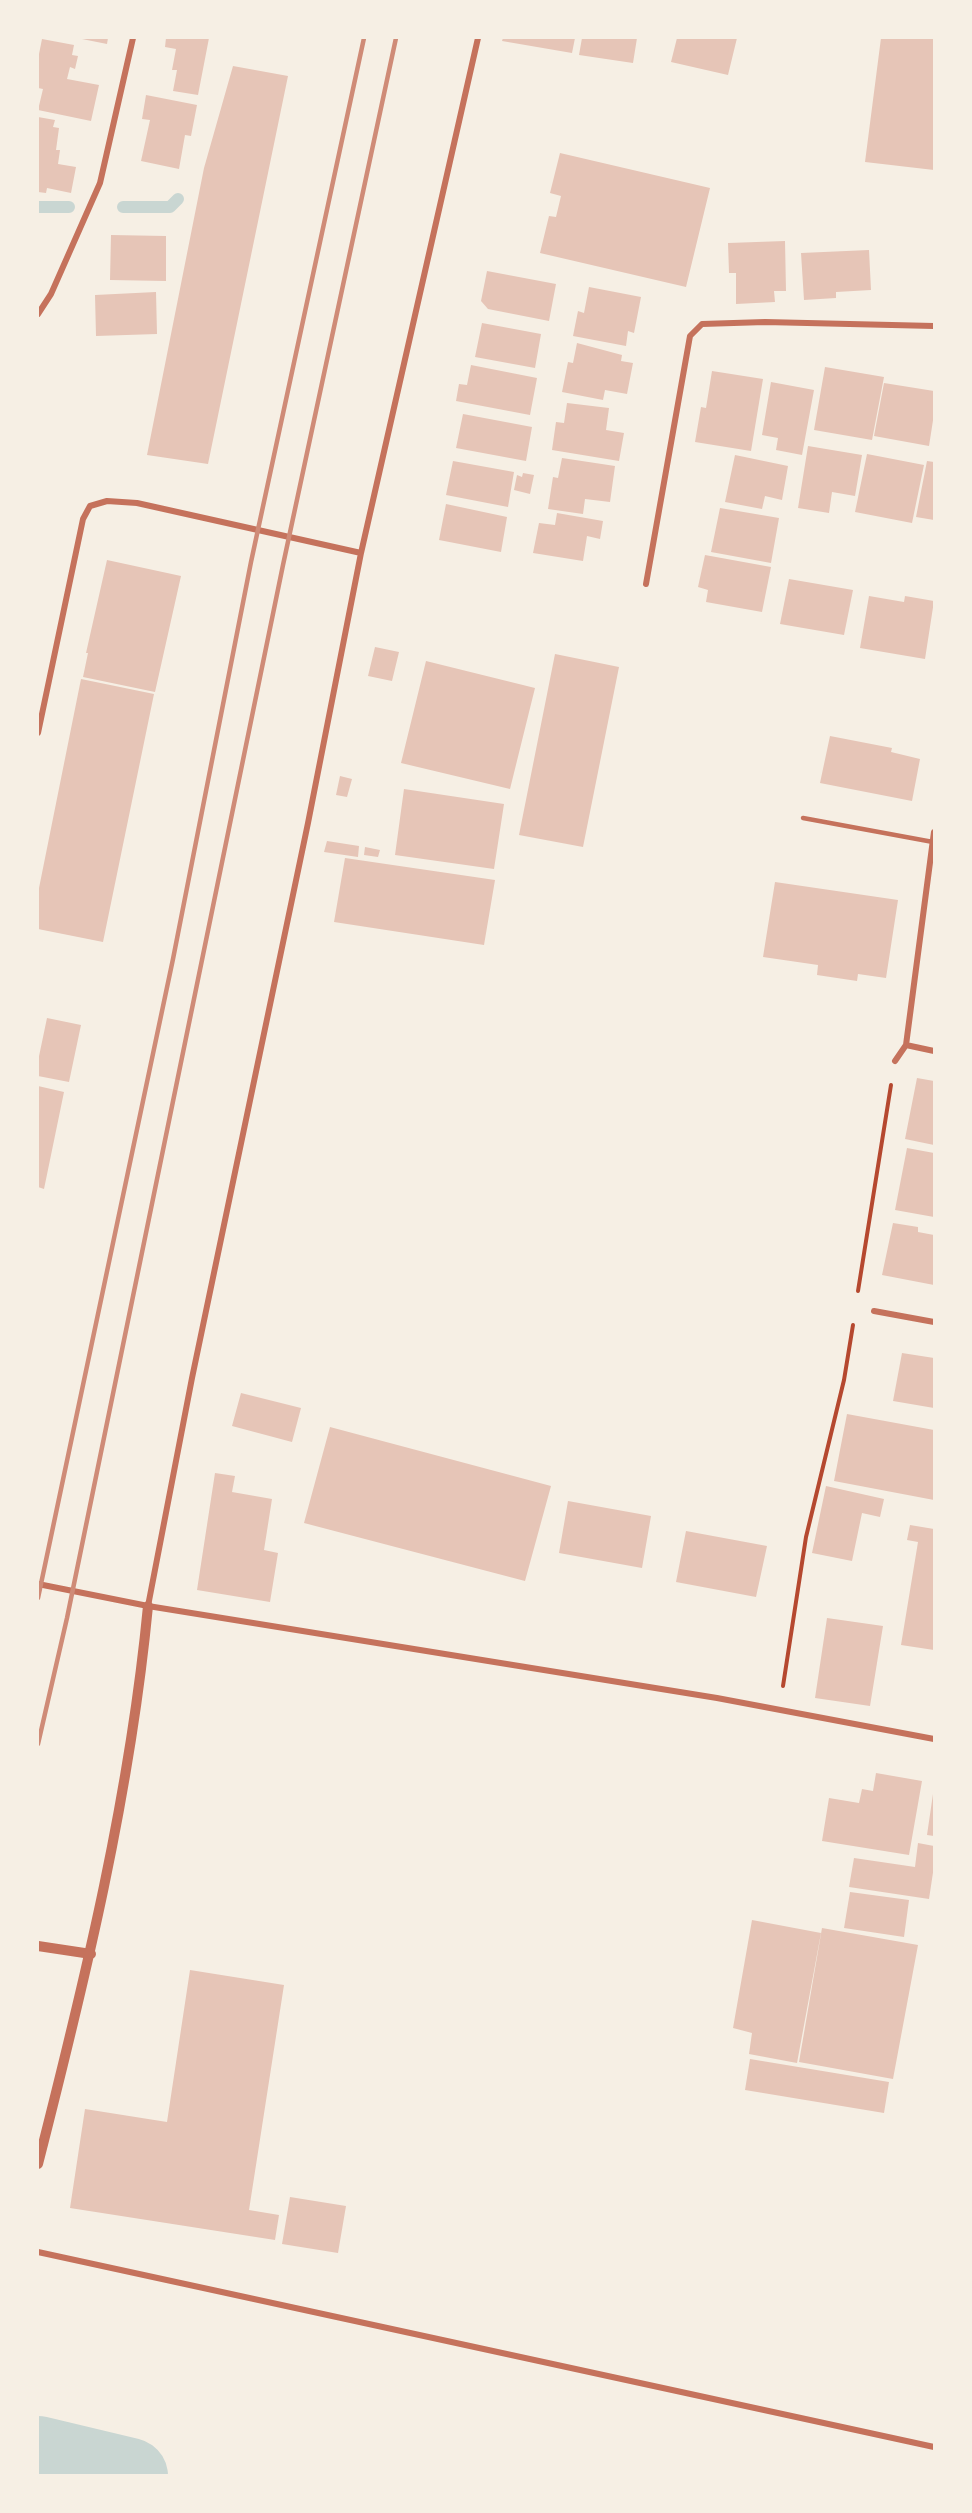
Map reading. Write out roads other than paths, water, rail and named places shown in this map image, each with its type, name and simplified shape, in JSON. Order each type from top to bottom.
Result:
[{"type":"street","points":[[38,314],[51,294],[100,183],[133,38]]},
{"type":"street","points":[[38,2164],[91,1954],[129,1754],[148,1606],[192,1378],[308,823],[361,553],[478,38]]},
{"type":"street","points":[[646,584],[690,336],[702,324],[765,322],[934,326]]},
{"type":"street","points":[[38,733],[83,519],[90,506],[107,501],[137,503],[361,553]]},
{"type":"street","points":[[895,1061],[906,1046],[934,832]]},
{"type":"street","points":[[906,1046],[934,1051]]},
{"type":"street","points":[[873,1311],[934,1322]]},
{"type":"street","points":[[38,1584],[148,1606],[717,1698],[934,1739]]},
{"type":"street","points":[[38,1946],[91,1954]]},
{"type":"street","points":[[38,2252],[934,2447]]},
{"type":"lane","points":[[803,818],[933,842]]},
{"type":"waterway","points":[[123,207],[170,207],[178,199]]},
{"type":"waterway","points":[[38,207],[69,207]]},
{"type":"waterway","points":[[38,2454],[130,2476]]},
{"type":"railway","points":[[38,1598],[173,959],[251,562],[364,38]]},
{"type":"railway","points":[[38,1744],[67,1618],[283,565],[396,38]]}]
